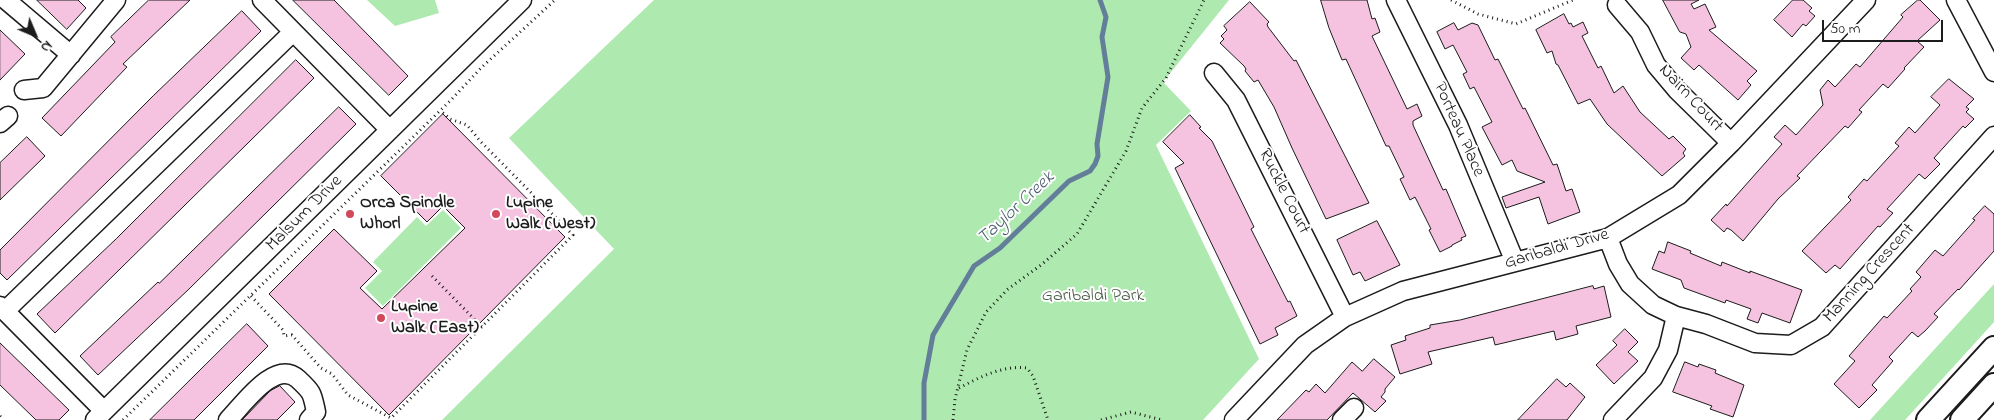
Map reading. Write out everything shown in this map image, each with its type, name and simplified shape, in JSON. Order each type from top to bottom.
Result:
[{"type":"main road","points":[[1928,420],[1994,348]]},
{"type":"main road","points":[[1962,420],[1994,385]]},
{"type":"street","points":[[6,0],[71,55]]},
{"type":"street","points":[[24,90],[43,88],[116,0]]},
{"type":"street","points":[[262,0],[390,130]]},
{"type":"street","name":"Porteau Place","points":[[1396,0],[1458,125],[1515,262]]},
{"type":"street","points":[[1956,0],[1994,72]]},
{"type":"street","name":"Garibaldi Drive","points":[[1234,420],[1306,345],[1345,317],[1403,291],[1608,238],[1680,195],[1863,1]]},
{"type":"street","name":"Malsum Drive","points":[[100,416],[390,130],[514,2]]},
{"type":"street","name":"Nairn Court","points":[[1617,4],[1640,32],[1656,64],[1677,90],[1731,143]]},
{"type":"street","points":[[100,416],[3,308],[292,32]]},
{"type":"street","name":"Ruckle Court","points":[[1214,73],[1236,100],[1345,317]]},
{"type":"street","name":"Manning Crescent","points":[[1608,238],[1618,264],[1630,284],[1653,305],[1676,316],[1706,324],[1755,343],[1791,345],[1822,327],[1994,136]]},
{"type":"street","points":[[1613,420],[1653,378],[1668,350],[1676,316]]},
{"type":"street","points":[[228,420],[270,377],[284,373],[295,376],[312,392],[316,412],[308,420]]},
{"type":"path","points":[[124,420],[440,110],[482,66],[550,2],[555,0]]},
{"type":"path","points":[[953,420],[955,398],[967,350],[986,312],[1008,289],[1041,265],[1077,234],[1126,151],[1142,108],[1166,78],[1204,0]]},
{"type":"path","points":[[1451,0],[1478,14],[1516,24],[1573,0]]},
{"type":"path","points":[[251,296],[283,330],[284,336],[292,334],[321,368],[332,374],[348,395],[391,418],[573,235],[492,154],[467,124],[450,119],[440,110]]},
{"type":"path","points":[[432,276],[482,327]]},
{"type":"path","points":[[958,388],[981,377],[1009,368],[1027,368],[1033,376],[1048,420]]},
{"type":"path","points":[[1101,420],[1131,412],[1162,420]]},
{"type":"path","points":[[0,416],[4,420]]},
{"type":"green space","points":[[367,0],[435,0],[439,13],[395,26]]},
{"type":"green space","name":"Garibaldi Park","points":[[654,0],[1229,0],[1163,82],[1191,111],[1156,145],[1259,359],[1203,420],[442,420],[614,249],[509,138]]},
{"type":"green space","points":[[443,210],[461,228],[383,306],[365,288],[382,271],[373,262],[417,217],[426,226]]},
{"type":"green space","points":[[1994,284],[1994,322],[1905,420],[1870,420]]},
{"type":"building","points":[[37,0],[78,0],[86,8],[67,29]]},
{"type":"building","points":[[149,0],[190,0],[123,64],[127,67],[61,136],[42,118],[115,42],[111,37]]},
{"type":"building","points":[[293,0],[334,0],[408,76],[389,95]]},
{"type":"building","points":[[1321,0],[1367,0],[1372,19],[1375,18],[1380,32],[1372,36],[1407,109],[1417,104],[1422,116],[1413,121],[1413,125],[1443,190],[1446,189],[1466,236],[1452,246],[1440,252],[1415,197],[1410,200],[1400,179],[1404,177],[1389,146],[1386,146],[1346,59],[1342,60],[1329,28]]},
{"type":"building","points":[[1663,0],[1699,0],[1691,4],[1694,9],[1705,4],[1716,27],[1709,30],[1757,71],[1747,81],[1751,85],[1738,100],[1699,65],[1694,70],[1681,58],[1691,47],[1686,34],[1680,32]]},
{"type":"building","points":[[1793,0],[1803,0],[1812,8],[1809,11],[1815,16],[1806,26],[1803,24],[1792,37],[1774,20]]},
{"type":"building","points":[[1918,0],[1940,20],[1917,41],[1924,47],[1888,88],[1883,84],[1859,110],[1862,112],[1848,128],[1845,126],[1797,176],[1800,178],[1778,199],[1743,241],[1727,228],[1724,232],[1711,220],[1726,204],[1727,206],[1782,144],[1774,137],[1785,125],[1796,135],[1823,105],[1820,90],[1828,80],[1835,87],[1856,64],[1860,67],[1903,17],[1901,15]]},
{"type":"building","points":[[1250,2],[1269,22],[1267,24],[1268,27],[1294,61],[1296,60],[1369,203],[1326,219],[1274,107],[1258,80],[1254,82],[1245,71],[1244,66],[1220,43],[1224,39],[1221,36],[1227,30],[1224,26]]},
{"type":"building","points":[[242,11],[261,31],[7,280],[0,273],[0,250],[153,96]]},
{"type":"building","points":[[1564,14],[1569,24],[1571,23],[1573,27],[1583,22],[1588,33],[1582,36],[1598,68],[1601,66],[1614,93],[1623,86],[1640,112],[1669,139],[1673,136],[1686,149],[1683,153],[1685,156],[1662,176],[1607,124],[1590,99],[1578,104],[1556,64],[1552,51],[1547,53],[1536,30]]},
{"type":"building","points":[[1454,23],[1458,30],[1472,23],[1478,25],[1495,60],[1498,59],[1523,109],[1525,108],[1553,165],[1557,164],[1566,191],[1572,189],[1580,212],[1548,224],[1539,197],[1506,208],[1502,197],[1545,182],[1517,171],[1512,160],[1502,165],[1482,127],[1492,122],[1474,87],[1470,89],[1463,74],[1467,72],[1453,45],[1445,49],[1437,32]]},
{"type":"building","points":[[0,30],[25,54],[0,80]]},
{"type":"building","points":[[296,60],[314,78],[55,333],[37,314],[116,239]]},
{"type":"building","points":[[1949,79],[1974,99],[1966,107],[1969,109],[1966,112],[1974,119],[1965,128],[1963,126],[1934,158],[1940,164],[1925,179],[1919,174],[1887,209],[1893,213],[1880,227],[1878,226],[1840,269],[1835,265],[1826,273],[1802,251],[1851,200],[1848,197],[1864,179],[1867,181],[1899,146],[1895,143],[1909,127],[1915,133],[1940,105],[1931,97]]},
{"type":"building","points":[[339,107],[356,124],[189,289],[98,375],[80,356],[159,283]]},
{"type":"building","points":[[443,114],[565,237],[389,415],[269,294],[334,229],[377,271],[360,288],[382,309],[465,228],[443,206],[427,222],[381,176]]},
{"type":"building","points":[[1190,115],[1201,127],[1199,128],[1212,141],[1254,227],[1251,229],[1297,316],[1275,328],[1278,335],[1260,344],[1175,168],[1184,163],[1163,142]]},
{"type":"building","points":[[27,137],[45,156],[0,200],[0,163]]},
{"type":"building","points":[[1985,206],[1994,214],[1994,251],[1959,290],[1934,314],[1938,317],[1925,331],[1918,337],[1912,332],[1889,357],[1893,361],[1872,385],[1877,390],[1859,408],[1834,384],[1855,361],[1849,356],[1884,316],[1887,318],[1912,291],[1910,289],[1921,277],[1916,272],[1935,250],[1943,256]]},
{"type":"building","points":[[1377,221],[1400,265],[1365,281],[1360,272],[1353,275],[1337,240]]},
{"type":"building","points":[[1668,242],[1721,266],[1722,262],[1802,290],[1790,323],[1762,313],[1758,323],[1747,319],[1751,309],[1726,300],[1725,303],[1684,288],[1681,280],[1652,269],[1659,251],[1664,253]]},
{"type":"building","points":[[1593,286],[1594,289],[1604,286],[1611,317],[1576,326],[1578,334],[1556,340],[1554,331],[1495,345],[1493,337],[1428,352],[1432,364],[1400,374],[1391,345],[1406,340],[1405,336],[1430,328],[1430,325],[1460,320]]},
{"type":"building","points":[[247,324],[268,346],[194,420],[150,420]]},
{"type":"building","points":[[1625,329],[1638,342],[1628,352],[1638,361],[1614,384],[1596,365],[1617,345],[1613,341]]},
{"type":"building","points":[[0,343],[69,410],[59,420],[36,420],[0,385]]},
{"type":"building","points":[[1374,359],[1395,377],[1381,397],[1386,401],[1375,412],[1353,393],[1327,420],[1277,420],[1306,390],[1309,392],[1316,384],[1325,393],[1352,362],[1362,371]]},
{"type":"building","points":[[1685,362],[1698,367],[1699,364],[1716,370],[1715,373],[1744,385],[1733,417],[1710,409],[1712,406],[1673,392]]},
{"type":"building","points":[[1557,379],[1566,387],[1570,383],[1585,397],[1567,420],[1518,420]]},
{"type":"building","points":[[280,386],[295,402],[277,420],[242,420],[270,391]]},
{"type":"waterway","name":"Taylor Creek","points":[[924,420],[924,383],[933,335],[974,266],[1000,248],[1069,181],[1090,171],[1095,164],[1098,156],[1097,144],[1108,77],[1102,37],[1106,17],[1100,0]]},
{"type":"place","name":"Orca Spindle Whorl","points":[[350,214]]},
{"type":"place","name":"Lupine Walk (West)","points":[[496,214]]},
{"type":"place","name":"Lupine Walk (East)","points":[[381,318]]}]
